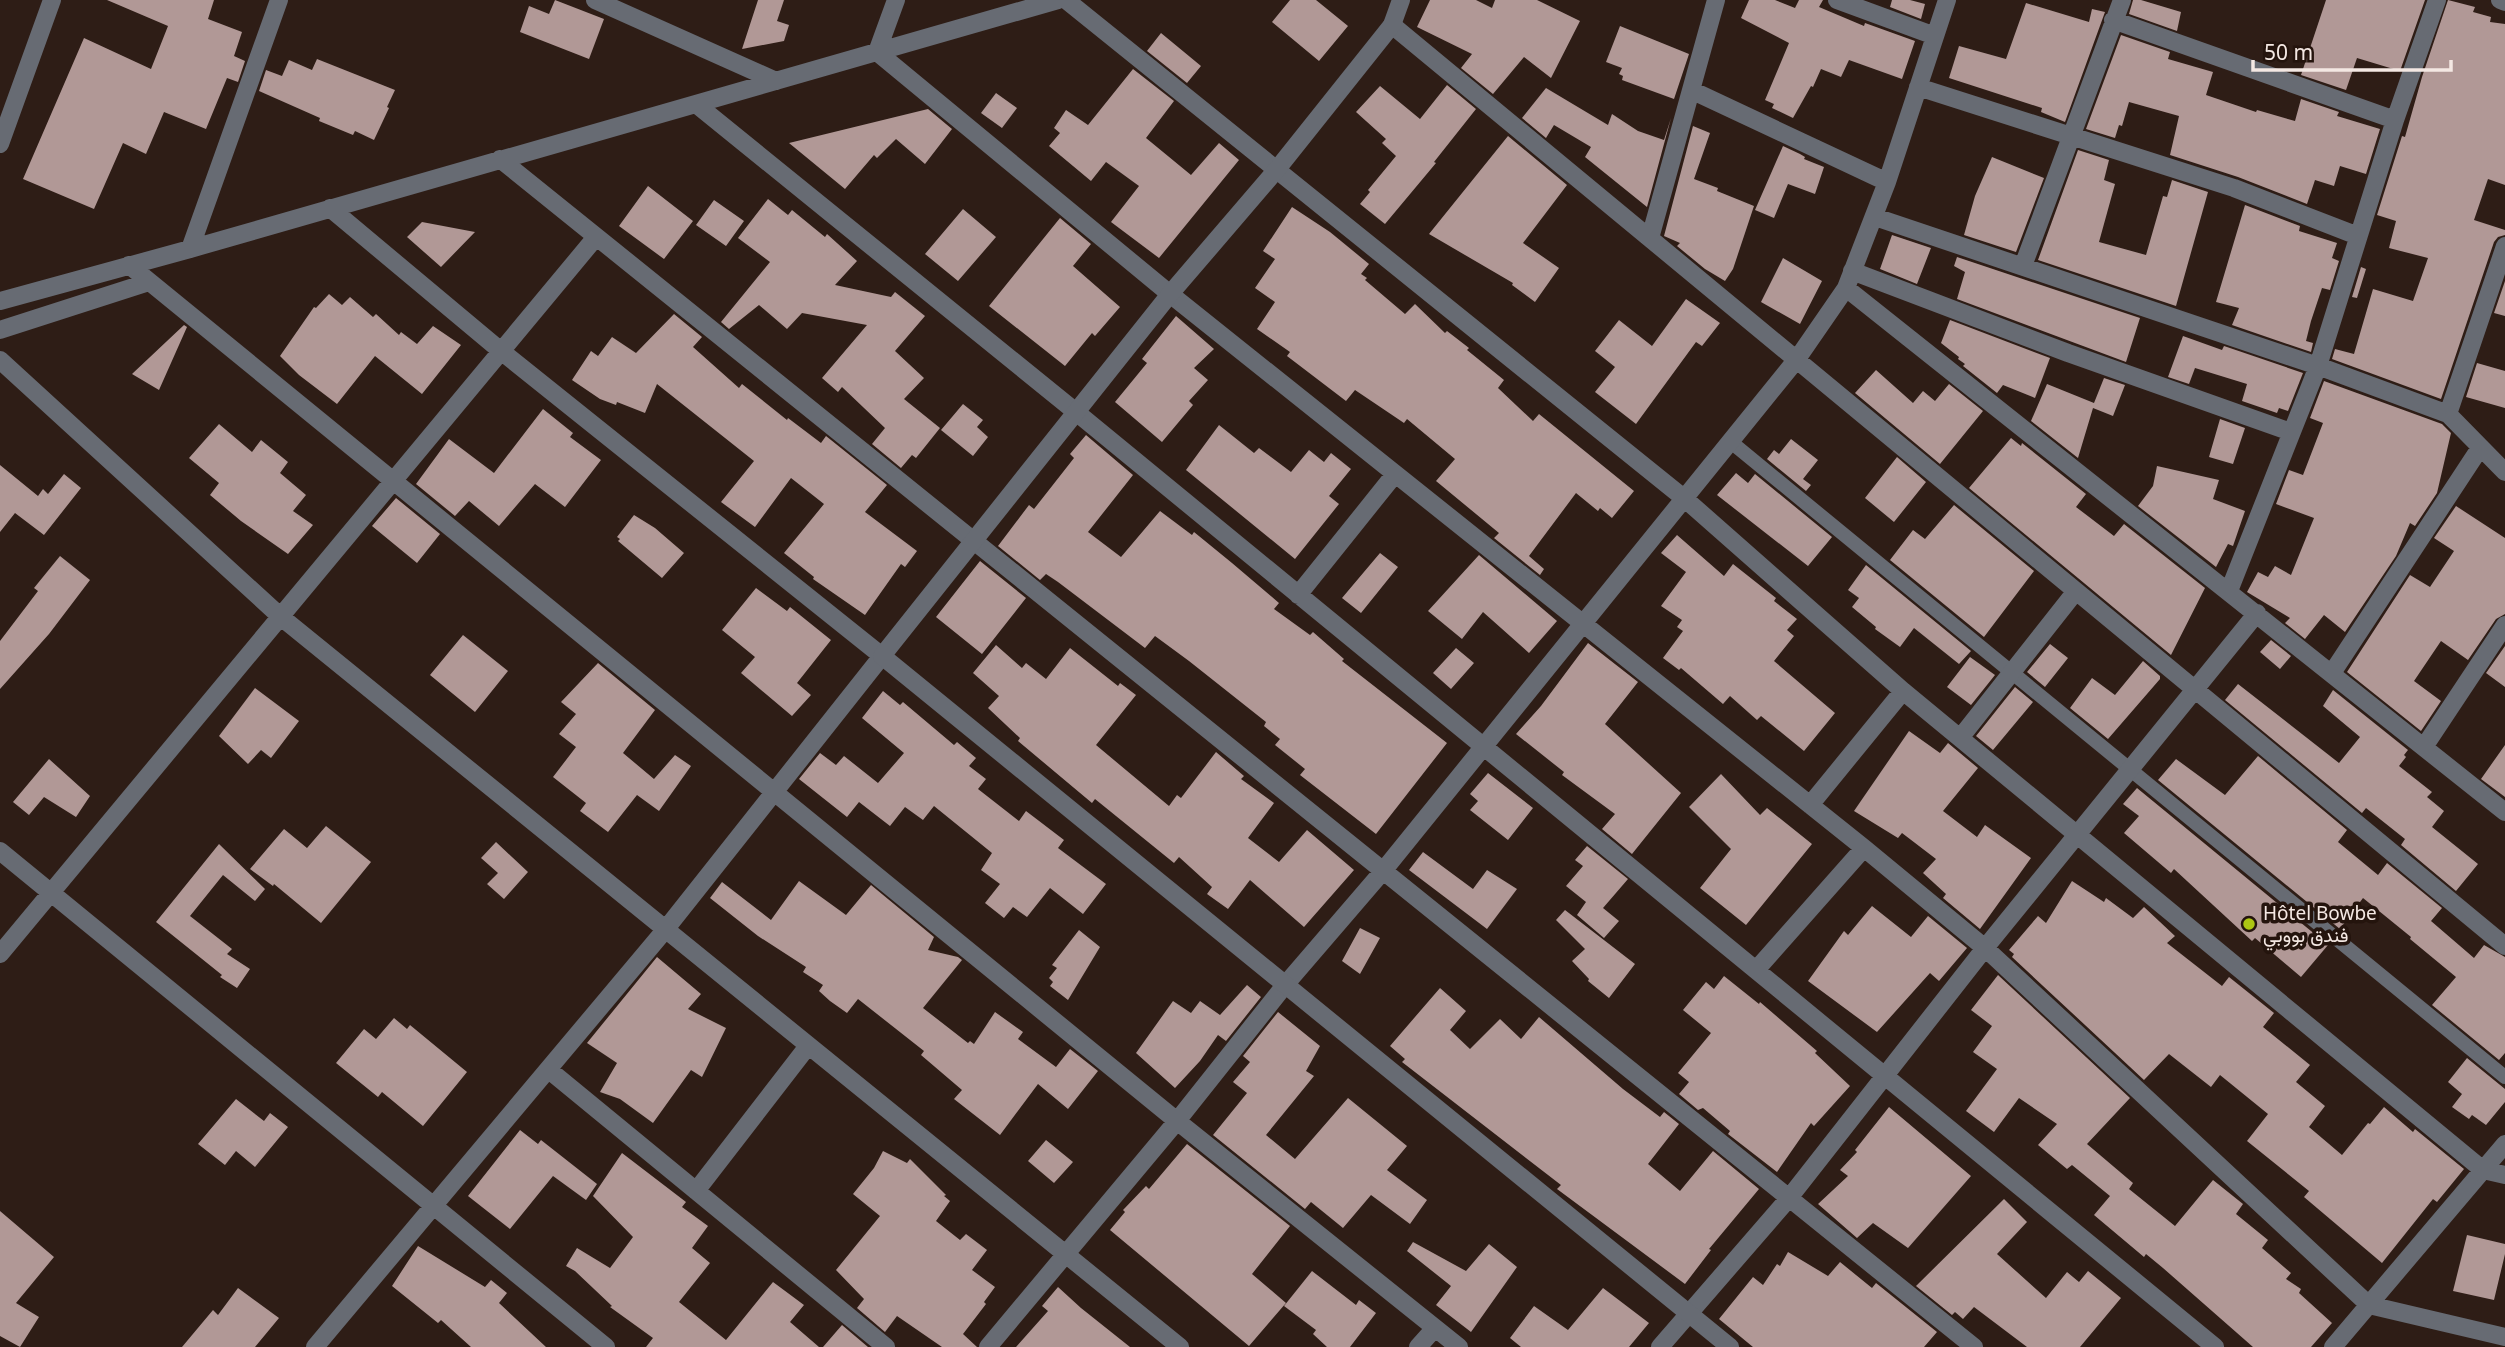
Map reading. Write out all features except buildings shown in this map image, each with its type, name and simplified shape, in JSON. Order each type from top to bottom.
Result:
[{"type":"street","points":[[0,144],[52,0]]},
{"type":"street","points":[[190,249],[279,0]]},
{"type":"street","points":[[595,0],[776,81]]},
{"type":"street","points":[[877,52],[896,0]]},
{"type":"street","points":[[0,301],[1058,0]]},
{"type":"street","points":[[1066,0],[1278,168],[1685,499],[1903,691],[2483,1170],[2505,1175]]},
{"type":"street","points":[[315,1347],[665,930],[1170,294],[1278,168],[1392,25],[1401,0]]},
{"type":"street","points":[[1650,238],[1716,0]]},
{"type":"street","points":[[1837,0],[1935,36]]},
{"type":"street","points":[[988,1347],[1177,1121],[1285,985],[1383,871],[1797,359],[1849,279],[1875,217],[1947,0]]},
{"type":"street","points":[[2023,266],[2122,0]]},
{"type":"street","points":[[2228,591],[2318,366],[2395,120],[2437,0]]},
{"type":"street","points":[[2500,0],[2505,2]]},
{"type":"street","points":[[2113,20],[2395,120]]},
{"type":"street","points":[[1392,25],[2505,946]]},
{"type":"street","points":[[877,52],[1170,294],[1864,848],[1985,948],[2369,1306],[2505,1337]]},
{"type":"street","points":[[1918,87],[2234,188],[2358,236]]},
{"type":"street","points":[[1691,90],[1887,182]]},
{"type":"street","points":[[696,104],[1076,412],[2215,1347]]},
{"type":"street","points":[[500,159],[1974,1347]]},
{"type":"street","points":[[330,208],[501,351],[882,656],[1730,1347]]},
{"type":"street","points":[[1875,217],[2318,366],[2448,414],[2505,472]]},
{"type":"street","points":[[0,954],[596,237]]},
{"type":"street","points":[[2448,414],[2505,246]]},
{"type":"street","points":[[129,265],[1177,1121],[1459,1347]]},
{"type":"street","points":[[1849,279],[2291,432]]},
{"type":"street","points":[[1849,279],[2228,591],[2505,812]]},
{"type":"street","points":[[0,330],[149,282]]},
{"type":"street","points":[[0,360],[281,617],[1180,1347]]},
{"type":"street","points":[[2332,673],[2480,448]]},
{"type":"street","points":[[1298,594],[1395,474]]},
{"type":"street","points":[[1961,738],[2076,591]]},
{"type":"street","points":[[1660,1347],[1789,1198],[1985,948],[2257,613]]},
{"type":"street","points":[[2424,747],[2505,625]]},
{"type":"street","points":[[1810,805],[1903,691]]},
{"type":"street","points":[[1756,971],[1864,848]]},
{"type":"street","points":[[0,851],[606,1347]]},
{"type":"street","points":[[696,1191],[808,1046]]},
{"type":"street","points":[[549,1070],[886,1347]]},
{"type":"street","points":[[2333,1347],[2505,1144]]},
{"type":"street","points":[[1418,1347],[1435,1328]]},
{"type":"lane","points":[[1731,442],[2505,1077]]},
{"type":"place","name":"Hôtel Bowbe فندق بووبي","points":[[2249,924]]}]
